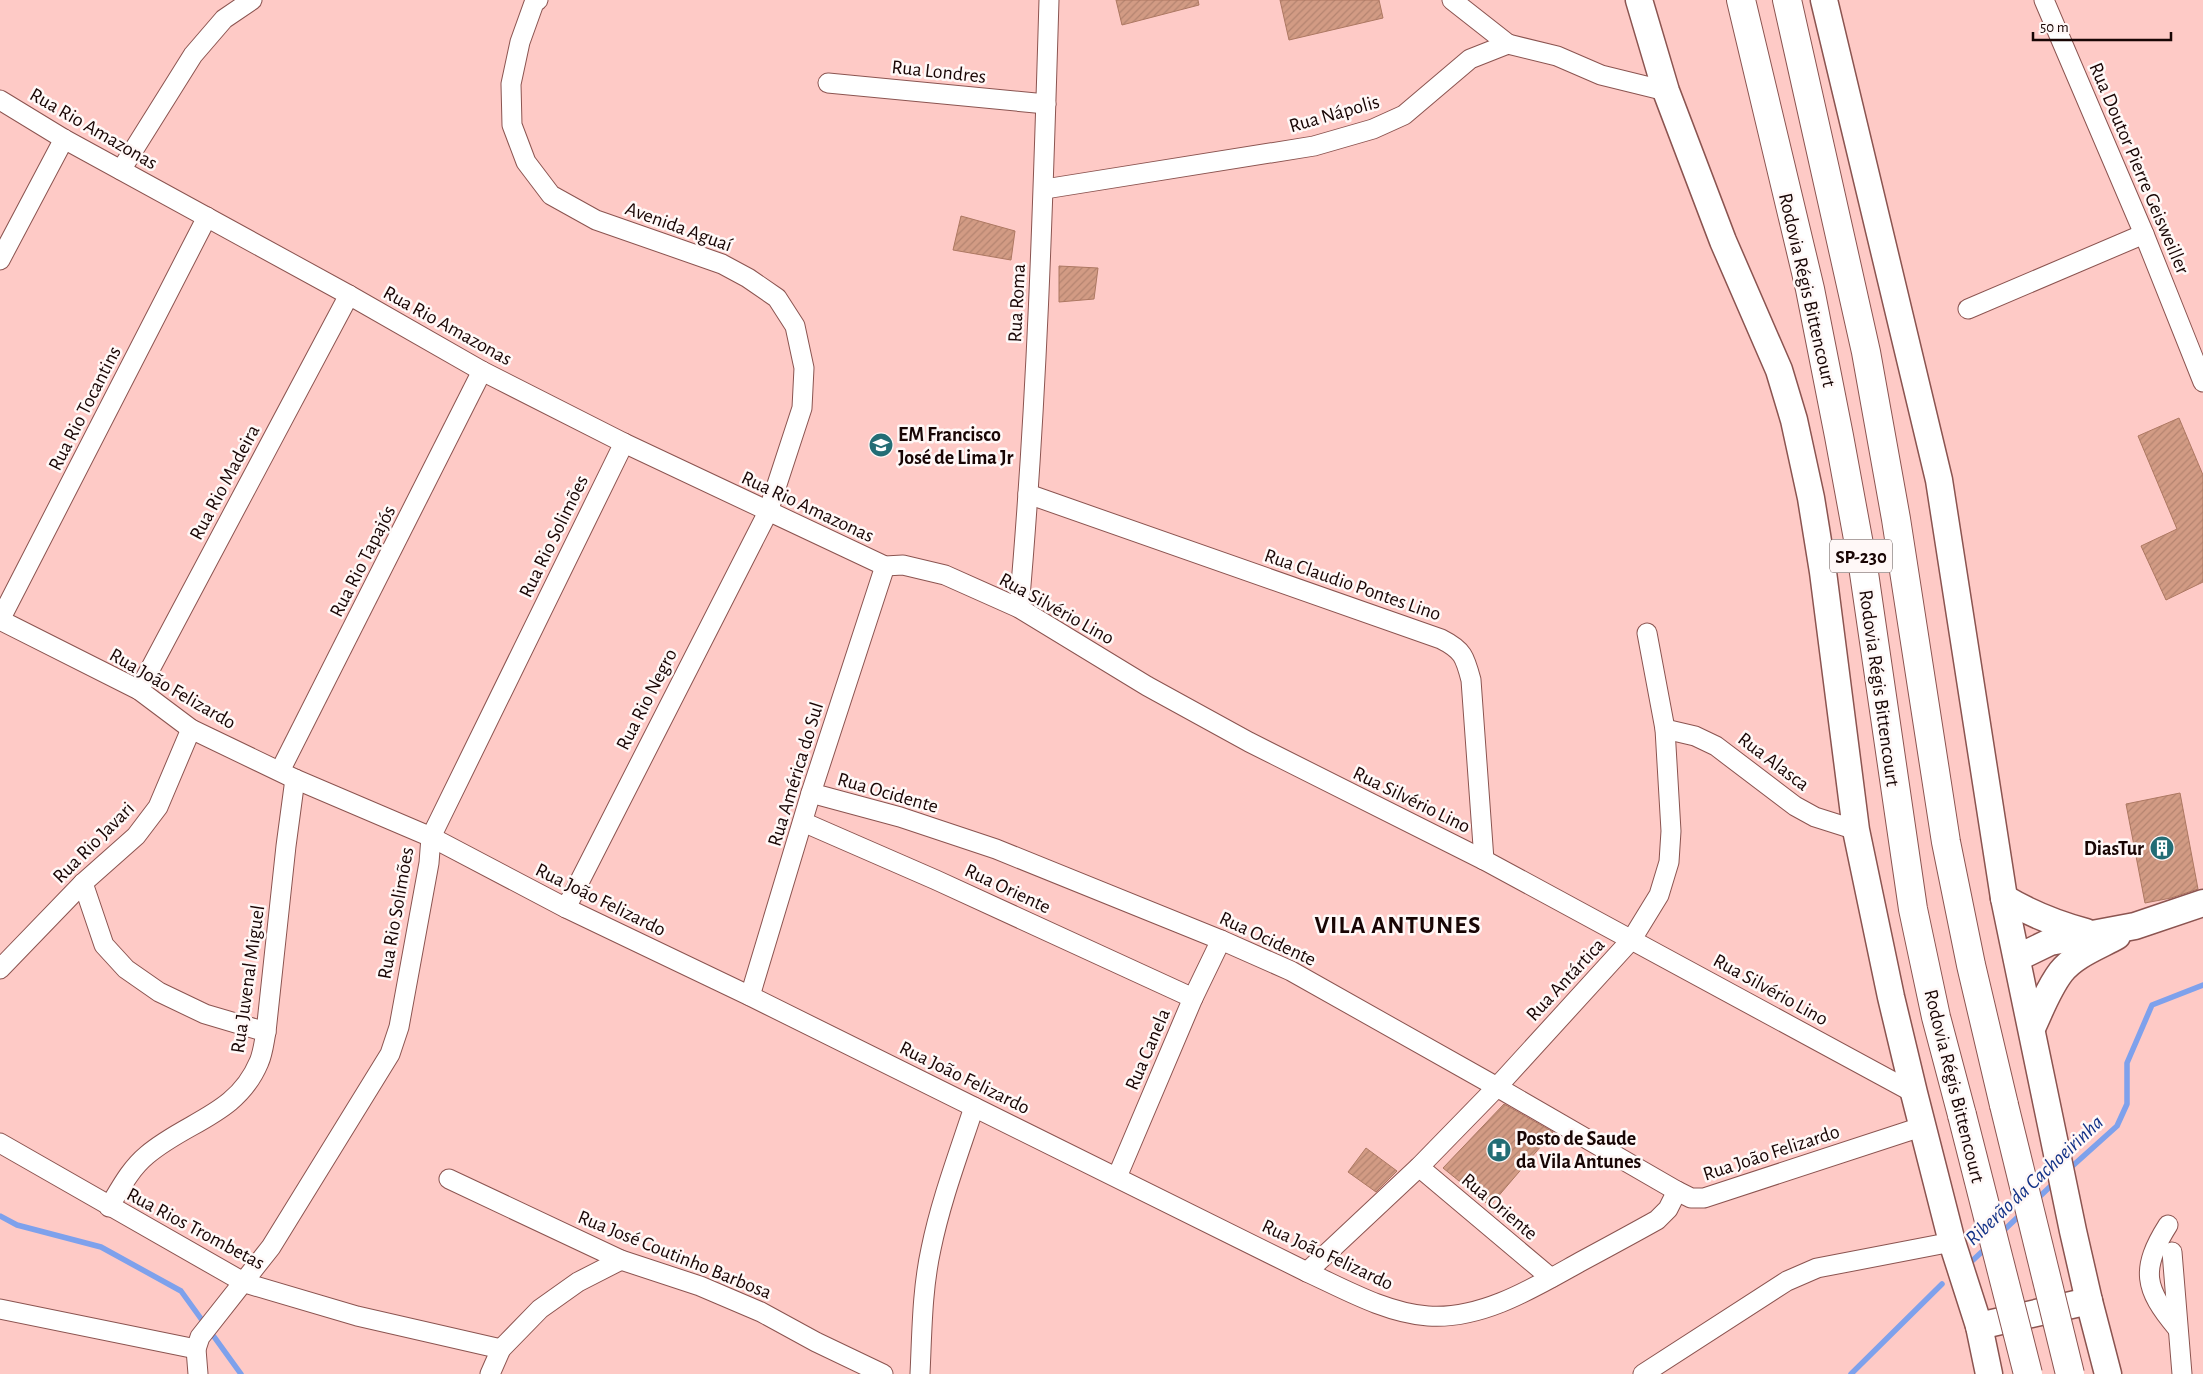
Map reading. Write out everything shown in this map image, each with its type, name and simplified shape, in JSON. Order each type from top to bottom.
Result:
[{"type":"highway","name":"Rodovia Régis Bittencourt","points":[[1741,0],[1810,289],[1840,436],[1862,566],[1913,909],[1936,1017],[2028,1374]]},
{"type":"highway","name":"Rodovia Régis Bittencourt","points":[[1787,0],[1866,352],[1896,519],[1946,842],[1971,965],[2070,1374]]},
{"type":"street","points":[[121,170],[193,55],[224,19],[252,0]]},
{"type":"street","name":"Rua Roma","points":[[1020,608],[1045,189],[1049,0]]},
{"type":"street","points":[[1452,0],[1508,44],[1557,56],[1601,74],[1666,91]]},
{"type":"street","points":[[1639,0],[1666,91],[1723,241],[1779,370],[1794,420],[1811,498],[1823,572],[1856,830],[1891,997],[1914,1093],[1924,1126],[1952,1242],[1979,1326],[1989,1374]]},
{"type":"street","points":[[1824,0],[1939,480],[2004,898],[2088,1301],[2108,1374]]},
{"type":"street","name":"Rua Doutor Pierre Geisweiller","points":[[2044,0],[2144,234],[2203,382]]},
{"type":"street","name":"Avenida Aguaí","points":[[533,1],[520,42],[511,84],[512,125],[526,162],[551,195],[596,220],[722,264],[748,278],[777,298],[795,326],[804,368],[802,408],[768,512]]},
{"type":"street","name":"Rua Nápolis","points":[[1045,189],[1314,146],[1373,129],[1404,115],[1470,59],[1508,44]]},
{"type":"street","name":"Rua Londres","points":[[828,83],[1046,104]]},
{"type":"street","name":"Rua Rio Amazonas","points":[[1,97],[64,139],[349,295],[482,371],[624,443],[885,566]]},
{"type":"street","points":[[0,260],[64,139]]},
{"type":"street","name":"Rua Rio Tocantins","points":[[0,620],[207,217]]},
{"type":"street","points":[[1968,309],[2144,234]]},
{"type":"street","name":"Rua Rio Madeira","points":[[139,690],[349,295]]},
{"type":"street","name":"Rua Rio Tapajós","points":[[287,775],[482,371]]},
{"type":"street","name":"Rua Rio Solimões","points":[[198,1343],[216,1315],[245,1283],[271,1247],[390,1054],[399,1027],[429,863],[431,837],[624,443]]},
{"type":"street","name":"Rua Claudio Pontes Lino","points":[[1028,494],[1441,638],[1456,646],[1465,658],[1471,680],[1484,860]]},
{"type":"street","name":"Rua Rio Negro","points":[[566,908],[768,512]]},
{"type":"street","name":"Rua Silvério Lino","points":[[885,566],[903,565],[937,573],[1020,608],[1147,686],[1215,724],[1484,860],[1914,1093]]},
{"type":"street","name":"Rua América do Sul","points":[[750,996],[811,793],[885,566]]},
{"type":"street","name":"Rua João Felizardo","points":[[0,620],[139,690],[191,729],[287,775],[431,837],[566,908],[974,1106],[1307,1272],[1395,1310],[1428,1316],[1463,1314],[1502,1302],[1551,1278],[1657,1220],[1668,1209],[1677,1191],[1692,1198],[1704,1198],[1924,1126]]},
{"type":"street","name":"Rua Antártica","points":[[1307,1272],[1419,1167],[1497,1087],[1632,939],[1659,894],[1669,862],[1671,832],[1665,729],[1647,634]]},
{"type":"street","name":"Rua Rio Javari","points":[[0,969],[83,883],[136,836],[158,807],[191,729]]},
{"type":"street","name":"Rua Alasca","points":[[1665,729],[1695,736],[1716,746],[1808,814],[1856,830]]},
{"type":"street","name":"Rua Juvenal Miguel","points":[[109,1207],[130,1172],[146,1155],[166,1140],[229,1104],[248,1085],[260,1061],[266,1032],[286,846],[287,775]]},
{"type":"street","name":"Rua Ocidente","points":[[811,793],[900,817],[996,849],[1221,940],[1291,971],[1677,1191]]},
{"type":"street","name":"Rua Oriente","points":[[803,822],[936,880],[1193,998]]},
{"type":"street","points":[[83,883],[104,945],[126,969],[159,992],[205,1014],[266,1032]]},
{"type":"street","points":[[2004,898],[2023,910],[2049,922],[2092,934]]},
{"type":"street","points":[[2017,958],[2050,942],[2135,926],[2203,903]]},
{"type":"street","points":[[2032,1028],[2062,971],[2078,958],[2135,926]]},
{"type":"street","name":"Rua Canela","points":[[1116,1176],[1193,998],[1221,940]]},
{"type":"street","points":[[920,1374],[923,1307],[930,1249],[974,1106]]},
{"type":"street","name":"Rua Rios Trombetas","points":[[0,1143],[245,1283],[357,1316],[501,1349]]},
{"type":"street","name":"Rua Oriente","points":[[1419,1167],[1551,1278]]},
{"type":"street","name":"Rua José Coutinho Barbosa","points":[[449,1179],[621,1260],[700,1286],[761,1312],[816,1342],[883,1374]]},
{"type":"street","points":[[2168,1225],[2151,1257],[2149,1274],[2152,1291],[2160,1308],[2178,1328]]},
{"type":"street","points":[[1643,1374],[1787,1281],[1817,1268],[1952,1242]]},
{"type":"street","points":[[2172,1252],[2182,1374]]},
{"type":"street","points":[[490,1374],[501,1349],[540,1308],[578,1282],[621,1260]]},
{"type":"street","points":[[1979,1326],[2088,1301]]},
{"type":"street","points":[[0,1309],[198,1343],[198,1374]]},
{"type":"building","points":[[1116,0],[1198,0],[1199,5],[1122,25]]},
{"type":"building","points":[[1280,0],[1379,0],[1383,18],[1289,40]]},
{"type":"building","points":[[961,216],[1015,231],[1011,260],[953,250]]},
{"type":"building","points":[[1059,266],[1098,268],[1094,299],[1059,302]]},
{"type":"building","points":[[2179,418],[2203,475],[2203,582],[2166,600],[2141,546],[2177,529],[2138,436]]},
{"type":"building","name":"DiasTur","points":[[2180,793],[2198,889],[2171,898],[2145,903],[2126,804]]},
{"type":"building","name":"Posto de Saude da Vila Antunes","points":[[1504,1104],[1553,1132],[1490,1206],[1443,1168]]},
{"type":"building","points":[[1366,1148],[1397,1171],[1376,1192],[1348,1172]]},
{"type":"waterway","name":"Riberão da Cachoeirinha","points":[[2068,1170],[2117,1126],[2127,1104],[2127,1063],[2152,1005],[2203,985]]},
{"type":"waterway","name":"Riberão da Cachoeirinha","points":[[2035,1201],[2056,1181]]},
{"type":"waterway","name":"Riberão da Cachoeirinha","points":[[2001,1233],[2021,1214]]},
{"type":"waterway","name":"Riberão da Cachoeirinha","points":[[0,1216],[17,1225],[101,1247],[181,1291],[241,1374]]},
{"type":"waterway","name":"Riberão da Cachoeirinha","points":[[1972,1261],[1987,1247]]},
{"type":"waterway","name":"Riberão da Cachoeirinha","points":[[1851,1374],[1942,1284]]},
{"type":"place","name":"EM Francisco José de Lima Jr","points":[[881,445]]},
{"type":"place","name":"DiasTur","points":[[2162,848]]},
{"type":"place","name":"Posto de Saude da Vila Antunes","points":[[1499,1150]]},
{"type":"district","name":"VILA ANTUNES","points":[[1398,924]]}]
